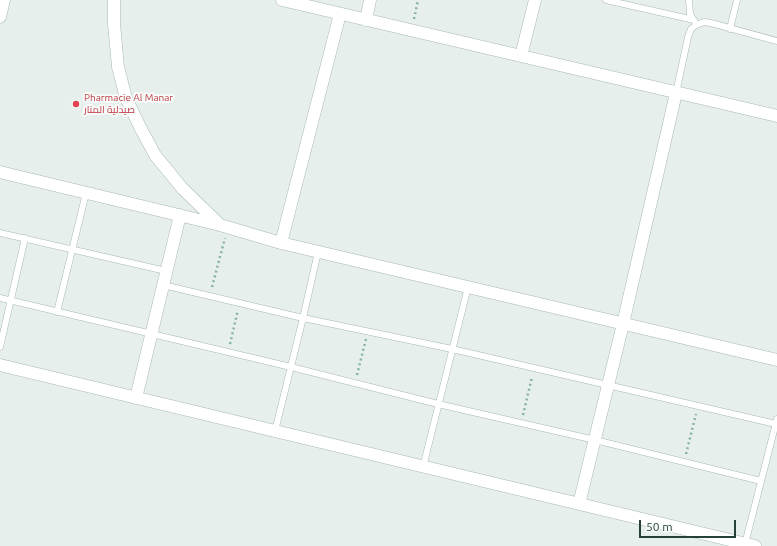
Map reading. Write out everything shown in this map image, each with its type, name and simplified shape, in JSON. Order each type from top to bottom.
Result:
[{"type":"street","points":[[0,17],[4,0]]},
{"type":"street","points":[[114,0],[114,24],[118,67],[126,98],[141,129],[155,155],[182,188],[224,226]]},
{"type":"street","points":[[282,0],[310,4],[340,14],[777,116]]},
{"type":"street","points":[[366,20],[370,0]]},
{"type":"street","points":[[521,56],[535,0]]},
{"type":"street","points":[[281,243],[340,14]]},
{"type":"street","points":[[580,504],[676,93]]},
{"type":"street","points":[[0,172],[224,226],[318,252],[777,360]]},
{"type":"street","points":[[136,398],[180,216]]},
{"type":"street","points":[[0,365],[750,545]]},
{"type":"lane","points":[[606,0],[695,23],[704,22],[777,41]]},
{"type":"lane","points":[[689,0],[690,14],[695,23]]},
{"type":"lane","points":[[730,29],[737,0]]},
{"type":"lane","points":[[676,93],[688,37],[691,28],[695,23]]},
{"type":"lane","points":[[57,312],[86,193]]},
{"type":"lane","points":[[0,233],[166,271]]},
{"type":"lane","points":[[0,346],[25,238]]},
{"type":"lane","points":[[275,431],[318,252]]},
{"type":"lane","points":[[163,285],[302,318],[452,349],[608,386],[776,422],[761,481],[750,545]]},
{"type":"lane","points":[[423,467],[468,287]]},
{"type":"lane","points":[[0,298],[761,481]]},
{"type":"path","points":[[411,30],[418,0]]},
{"type":"path","points":[[210,296],[224,226]]},
{"type":"path","points":[[228,353],[240,303]]},
{"type":"path","points":[[355,383],[368,332]]},
{"type":"path","points":[[521,423],[534,368]]},
{"type":"path","points":[[684,462],[698,406]]},
{"type":"place","name":"Pharmacie Al Manar صيدلية المنار","points":[[76,104]]}]
